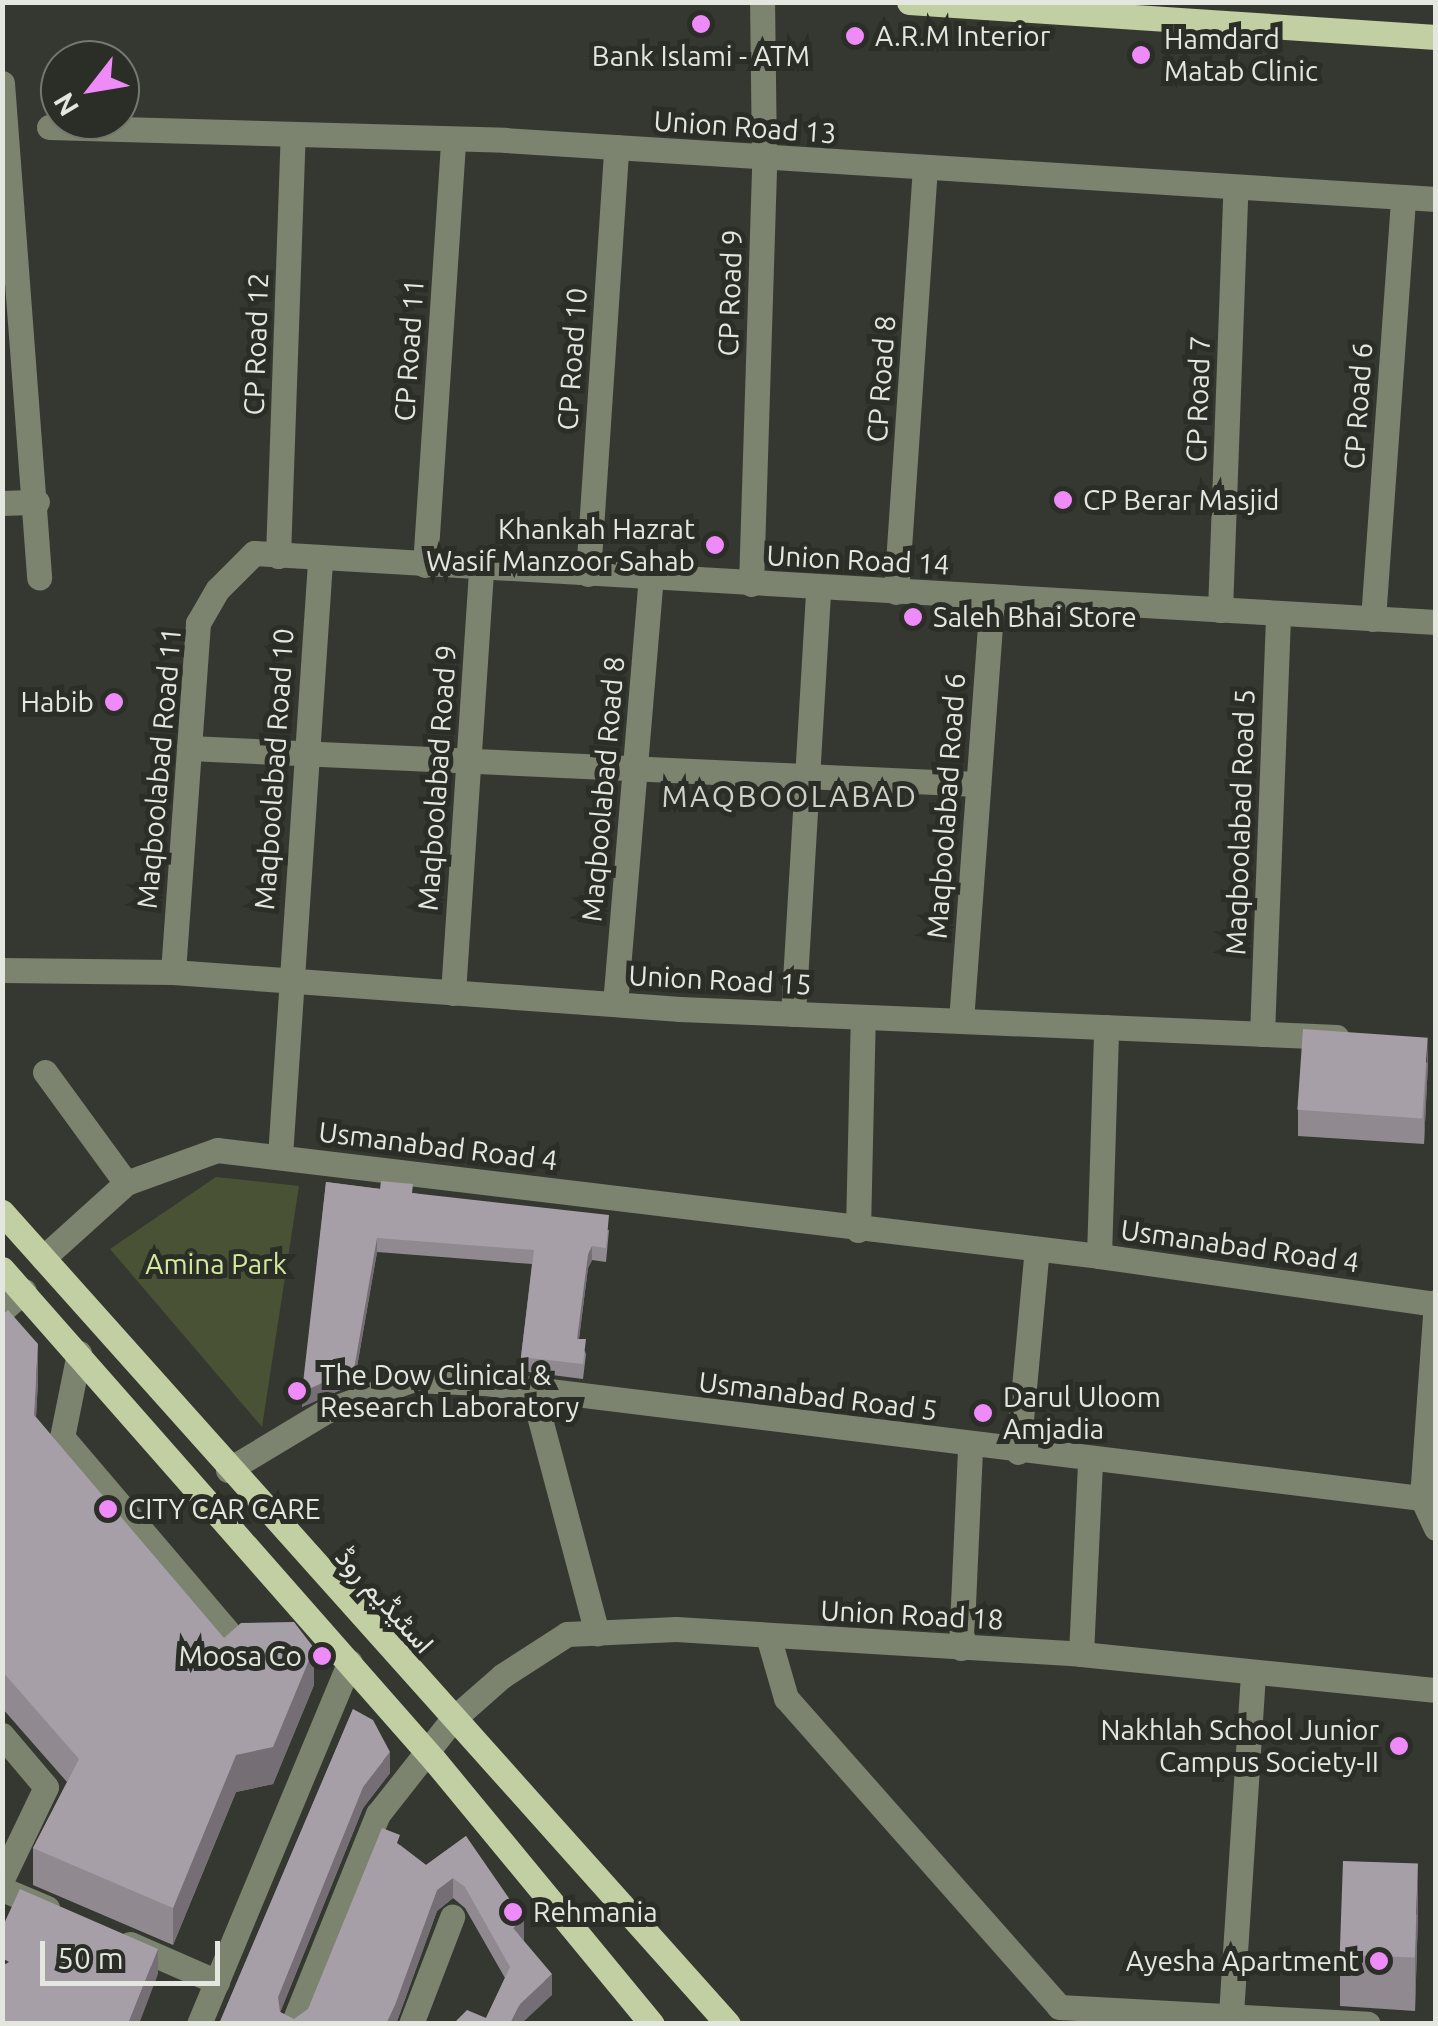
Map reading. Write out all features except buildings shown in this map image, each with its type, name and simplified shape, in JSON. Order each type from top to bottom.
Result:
[{"type":"main road","points":[[909,2],[1223,11],[1436,36]]},
{"type":"main road","name":"اسٹیڈیم روڈ","points":[[2,1212],[228,1470],[728,2024]]},
{"type":"main road","points":[[2,1268],[425,1749],[652,2024]]},
{"type":"street","name":"CP Road 9","points":[[751,584],[764,160],[762,2]]},
{"type":"street","points":[[2,83],[37,502],[39,578]]},
{"type":"street","name":"Union Road 13","points":[[140,130],[616,147],[1235,191],[1436,199]]},
{"type":"street","name":"CP Road 12","points":[[278,556],[293,134]]},
{"type":"street","name":"CP Road 11","points":[[425,565],[453,139]]},
{"type":"street","name":"CP Road 10","points":[[588,574],[616,147]]},
{"type":"street","name":"CP Road 8","points":[[896,592],[926,170]]},
{"type":"street","name":"CP Road 7","points":[[1220,610],[1235,191]]},
{"type":"street","name":"CP Road 6","points":[[1373,619],[1403,197]]},
{"type":"street","points":[[2,504],[37,502]]},
{"type":"street","name":"Maqboolabad Road 11","points":[[174,972],[198,623],[218,589],[254,553],[278,556]]},
{"type":"street","name":"Union Road 14","points":[[278,556],[1436,622]]},
{"type":"street","name":"Maqboolabad Road 10","points":[[288,981],[320,561]]},
{"type":"street","name":"Maqboolabad Road 9","points":[[453,993],[481,567]]},
{"type":"street","name":"Maqboolabad Road 8","points":[[615,1004],[651,578]]},
{"type":"street","points":[[793,1014],[818,588]]},
{"type":"street","name":"Maqboolabad Road 6","points":[[960,1021],[992,596]]},
{"type":"street","name":"Maqboolabad Road 5","points":[[1262,1034],[1278,613]]},
{"type":"street","points":[[189,748],[635,766],[806,780],[978,784]]},
{"type":"street","name":"Union Road 15","points":[[2,970],[174,972],[793,1014],[1358,1038]]},
{"type":"street","points":[[280,1156],[288,981]]},
{"type":"street","points":[[858,1230],[863,1017]]},
{"type":"street","points":[[1099,1256],[1106,1027]]},
{"type":"street","points":[[45,1072],[126,1183]]},
{"type":"street","name":"Usmanabad Road 4","points":[[44,1258],[126,1183],[218,1150],[1099,1256],[1435,1303]]},
{"type":"street","points":[[1018,1452],[1037,1249]]},
{"type":"street","points":[[2,1310],[24,1291]]},
{"type":"street","points":[[1435,1303],[1422,1498],[1436,1528]]},
{"type":"street","points":[[79,1353],[62,1437],[233,1638],[321,1630]]},
{"type":"street","name":"Usmanabad Road 5","points":[[228,1470],[326,1411],[411,1380],[532,1389],[1018,1452],[1422,1498]]},
{"type":"street","points":[[532,1389],[597,1632]]},
{"type":"street","points":[[961,1648],[970,1446]]},
{"type":"street","points":[[1081,1654],[1090,1460]]},
{"type":"street","name":"Union Road 18","points":[[293,2024],[378,1814],[425,1749],[452,1720],[502,1676],[567,1634],[676,1629],[1081,1654],[1436,1690]]},
{"type":"street","points":[[768,1636],[786,1698],[1059,2015],[1232,2014],[1368,2024]]},
{"type":"street","points":[[199,2024],[350,1662]]},
{"type":"street","points":[[1232,2014],[1253,1674]]},
{"type":"street","points":[[2,1735],[46,1786],[2,1878]]},
{"type":"street","points":[[2,1889],[74,1920]]},
{"type":"street","points":[[411,2024],[452,1917]]},
{"type":"street","points":[[110,1936],[217,1982]]},
{"type":"green space","name":"Amina Park","points":[[216,1177],[299,1186],[262,1427],[110,1249]]},
{"type":"place","name":"Bank Islami - ATM","points":[[701,24]]},
{"type":"place","name":"A.R.M Interior","points":[[855,36]]},
{"type":"place","name":"Hamdard Matab Clinic","points":[[1141,55]]},
{"type":"place","name":"CP Berar Masjid","points":[[1063,500]]},
{"type":"place","name":"Khankah Hazrat Wasif Manzoor Sahab","points":[[715,545]]},
{"type":"place","name":"Saleh Bhai Store","points":[[913,617]]},
{"type":"place","name":"Habib","points":[[114,702]]},
{"type":"place","name":"The Dow Clinical & Research Laboratory","points":[[297,1391]]},
{"type":"place","name":"Darul Uloom Amjadia","points":[[983,1413]]},
{"type":"place","name":"CITY CAR CARE","points":[[108,1509]]},
{"type":"place","name":"Moosa Co","points":[[322,1656]]},
{"type":"place","name":"Nakhlah School Junior Campus Society-II","points":[[1399,1746]]},
{"type":"place","name":"Rehmania","points":[[513,1912]]},
{"type":"place","name":"Ayesha Apartment","points":[[1379,1961]]},
{"type":"district","name":"MAQBOOLABAD","points":[[790,796]]}]
